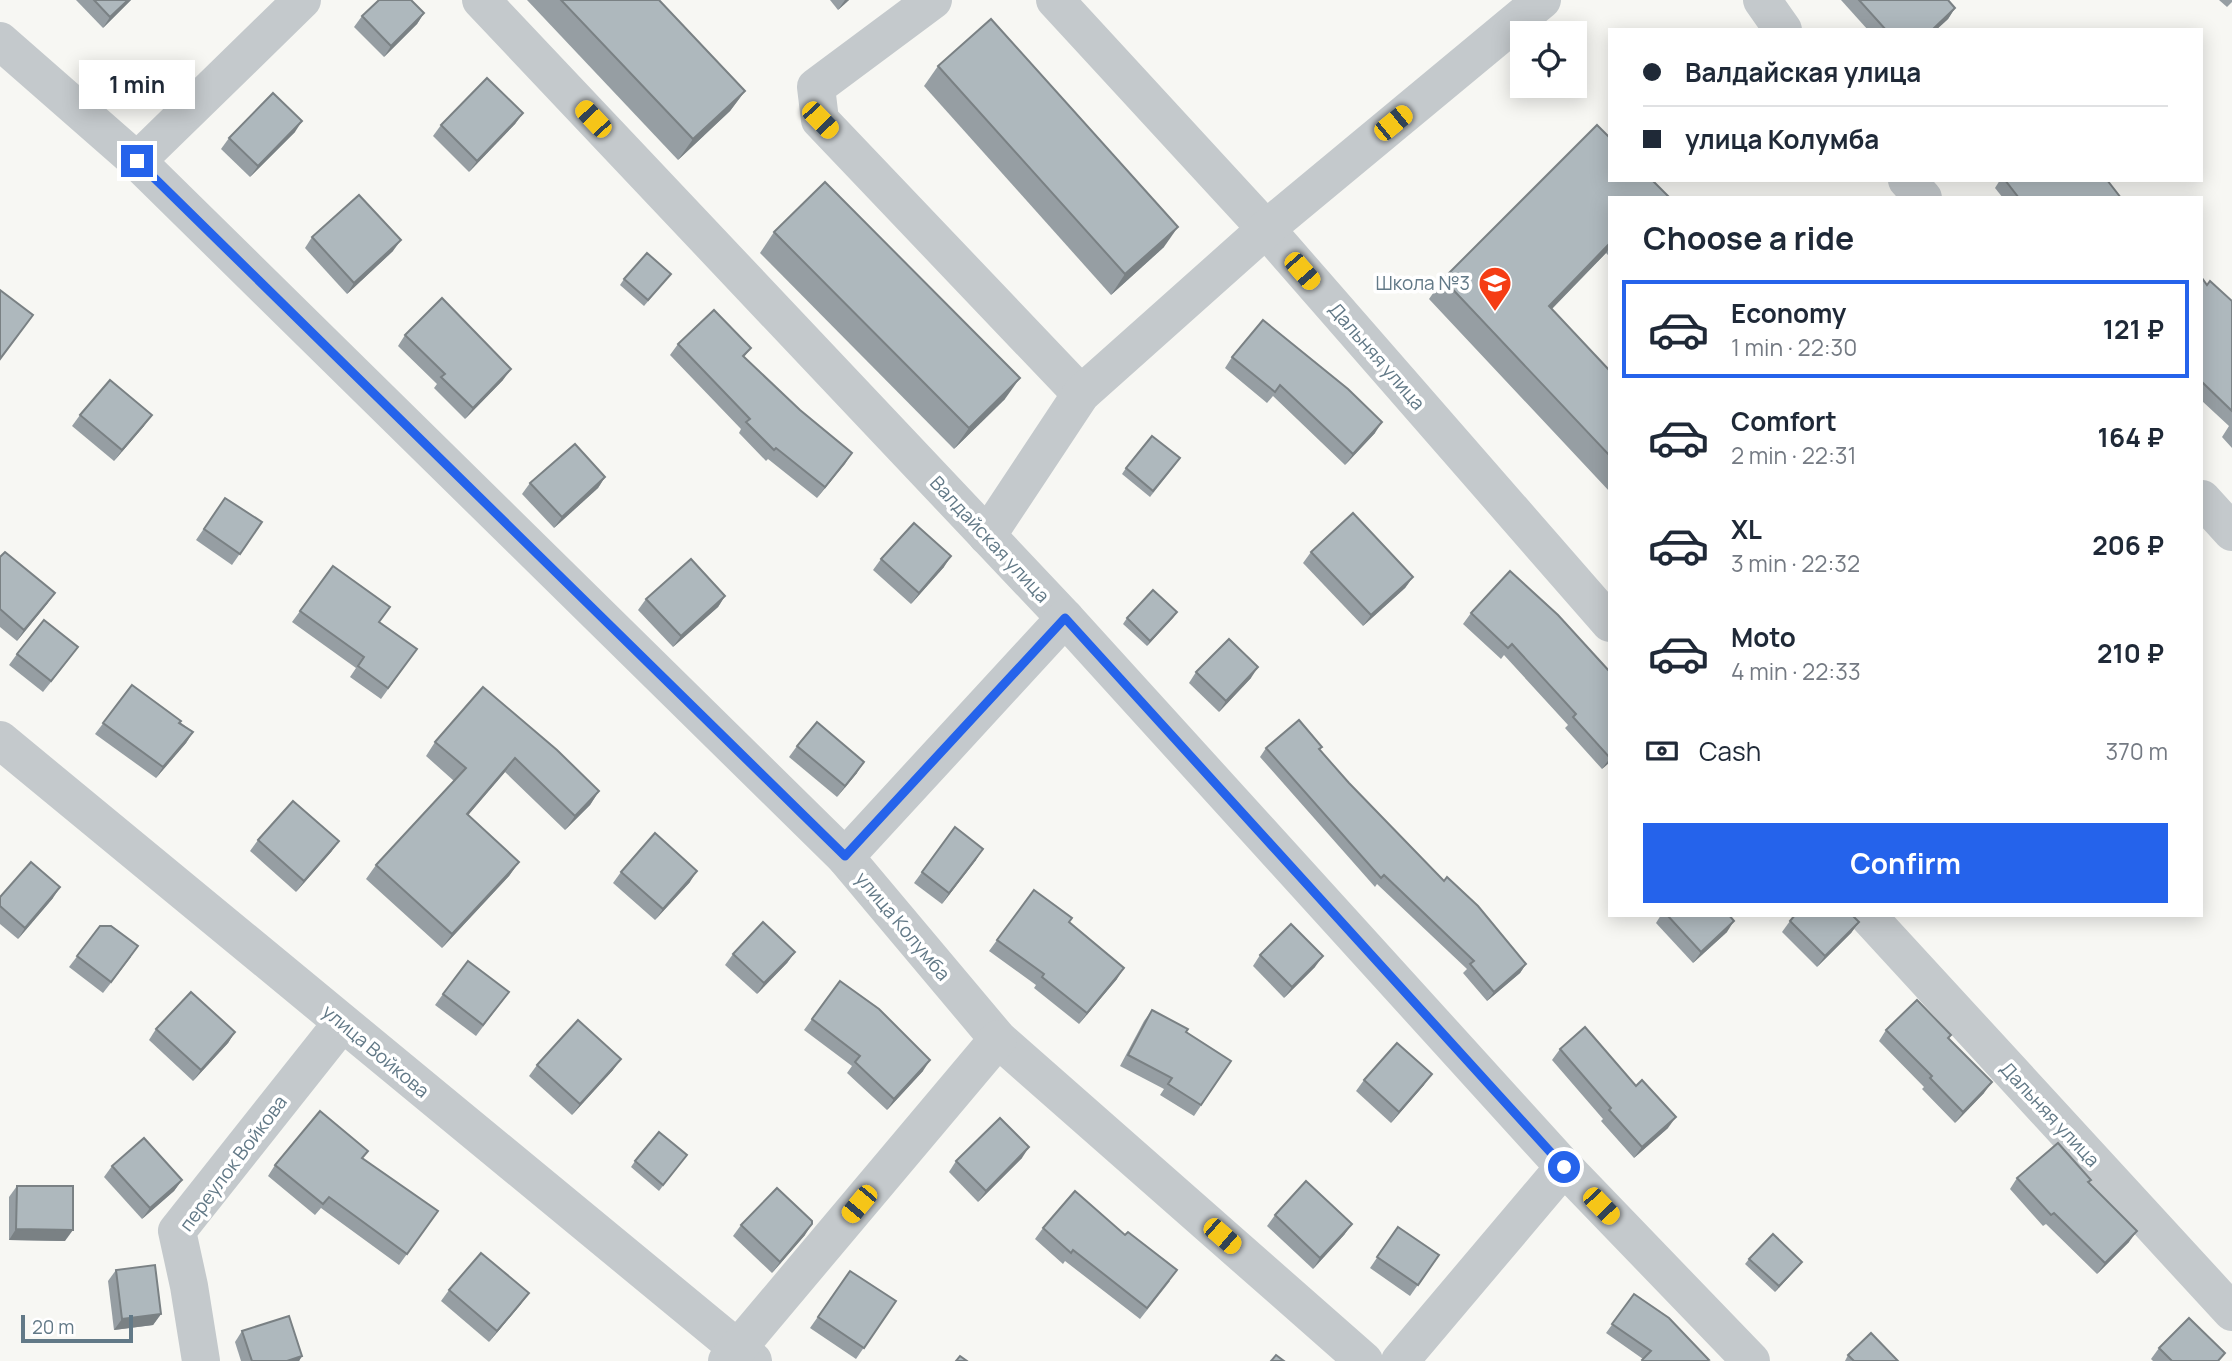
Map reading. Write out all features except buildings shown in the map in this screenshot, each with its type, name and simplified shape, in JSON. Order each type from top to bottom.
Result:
[{"type":"street","points":[[137,161],[302,0]]},
{"type":"street","name":"Валдайская улица","points":[[481,0],[1065,618],[1564,1167],[1751,1361]]},
{"type":"street","points":[[933,0],[816,87],[820,120],[1081,394]]},
{"type":"street","name":"Дальняя улица","points":[[1055,0],[1266,229],[1608,621]]},
{"type":"street","points":[[987,536],[1081,394],[1266,229],[1542,0]]},
{"type":"street","points":[[1762,0],[1782,28]]},
{"type":"street","name":"улица Колумба","points":[[0,41],[137,161],[845,856],[998,1039],[1364,1361]]},
{"type":"street","points":[[1909,182],[1921,196]]},
{"type":"street","points":[[2203,500],[2232,532]]},
{"type":"street","points":[[845,856],[1065,618]]},
{"type":"street","name":"улица Войкова","points":[[0,740],[739,1357]]},
{"type":"street","name":"Дальняя улица","points":[[1869,917],[2232,1312]]},
{"type":"street","name":"переулок Войкова","points":[[201,1361],[177,1231],[342,1023]]},
{"type":"street","points":[[739,1357],[998,1039]]},
{"type":"street","points":[[1400,1361],[1564,1167]]},
{"type":"place","name":"Школа №3","points":[[1495,313]]},
{"type":"route","points":[[137,161],[845,856],[1065,618],[1564,1167]]}]
